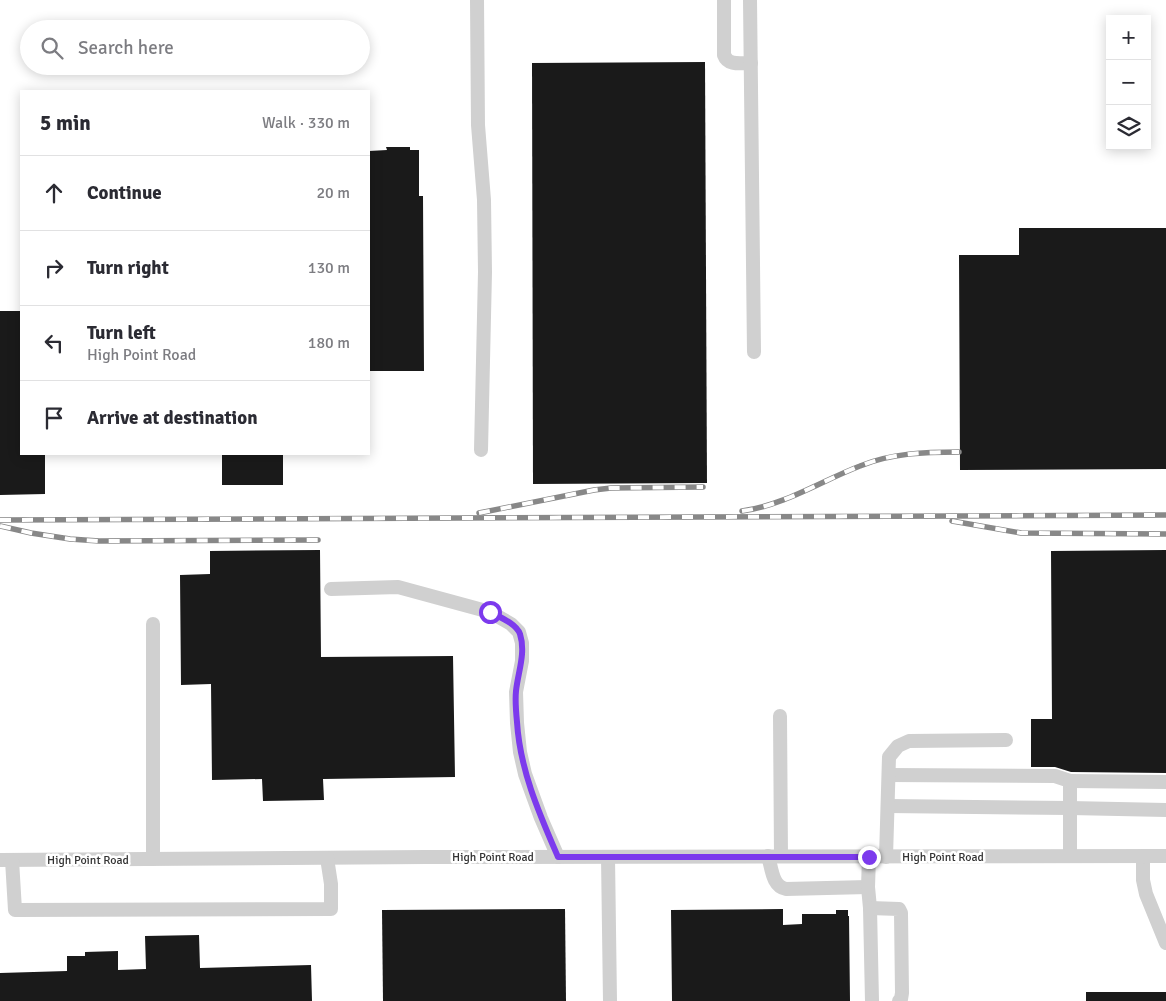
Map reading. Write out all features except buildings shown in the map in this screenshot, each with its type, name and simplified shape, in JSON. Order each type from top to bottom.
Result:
[{"type":"street","points":[[477,0],[478,125],[484,200],[485,254],[481,450]]},
{"type":"street","points":[[724,0],[725,59],[735,63],[751,64]]},
{"type":"street","points":[[750,0],[754,352]]},
{"type":"street","points":[[330,589],[398,587],[490,612],[511,624],[519,632],[522,644],[522,661],[516,692],[520,752],[525,774],[558,857]]},
{"type":"street","points":[[154,624],[154,860]]},
{"type":"street","points":[[780,716],[775,856],[776,884],[780,888],[786,889],[868,887]]},
{"type":"street","points":[[886,857],[889,757],[898,746],[909,740],[1006,740]]},
{"type":"street","points":[[889,775],[1054,776],[1070,781],[1166,782]]},
{"type":"street","points":[[1070,781],[1070,856]]},
{"type":"street","points":[[888,806],[1166,810]]},
{"type":"street","points":[[1142,856],[1143,880],[1146,894],[1160,914],[1166,942]]},
{"type":"street","name":"High Point Road","points":[[6,860],[1166,856]]},
{"type":"street","points":[[608,857],[610,1001]]},
{"type":"street","points":[[869,857],[868,887],[872,1001]]},
{"type":"street","points":[[6,860],[15,910],[331,908],[331,884],[327,858]]},
{"type":"street","points":[[870,908],[899,909],[902,913],[902,993],[899,1001]]},
{"type":"railway","points":[[742,511],[773,504],[845,472],[884,458],[921,453],[959,452]]},
{"type":"railway","points":[[479,513],[611,488],[703,487]]},
{"type":"railway","points":[[0,520],[1166,515]]},
{"type":"railway","points":[[952,521],[1021,533],[1166,534]]},
{"type":"railway","points":[[0,526],[70,539],[99,541],[318,540]]},
{"type":"route","points":[[490,612],[511,624],[519,632],[522,644],[522,661],[516,692],[520,752],[525,774],[558,857],[869,857]]}]
